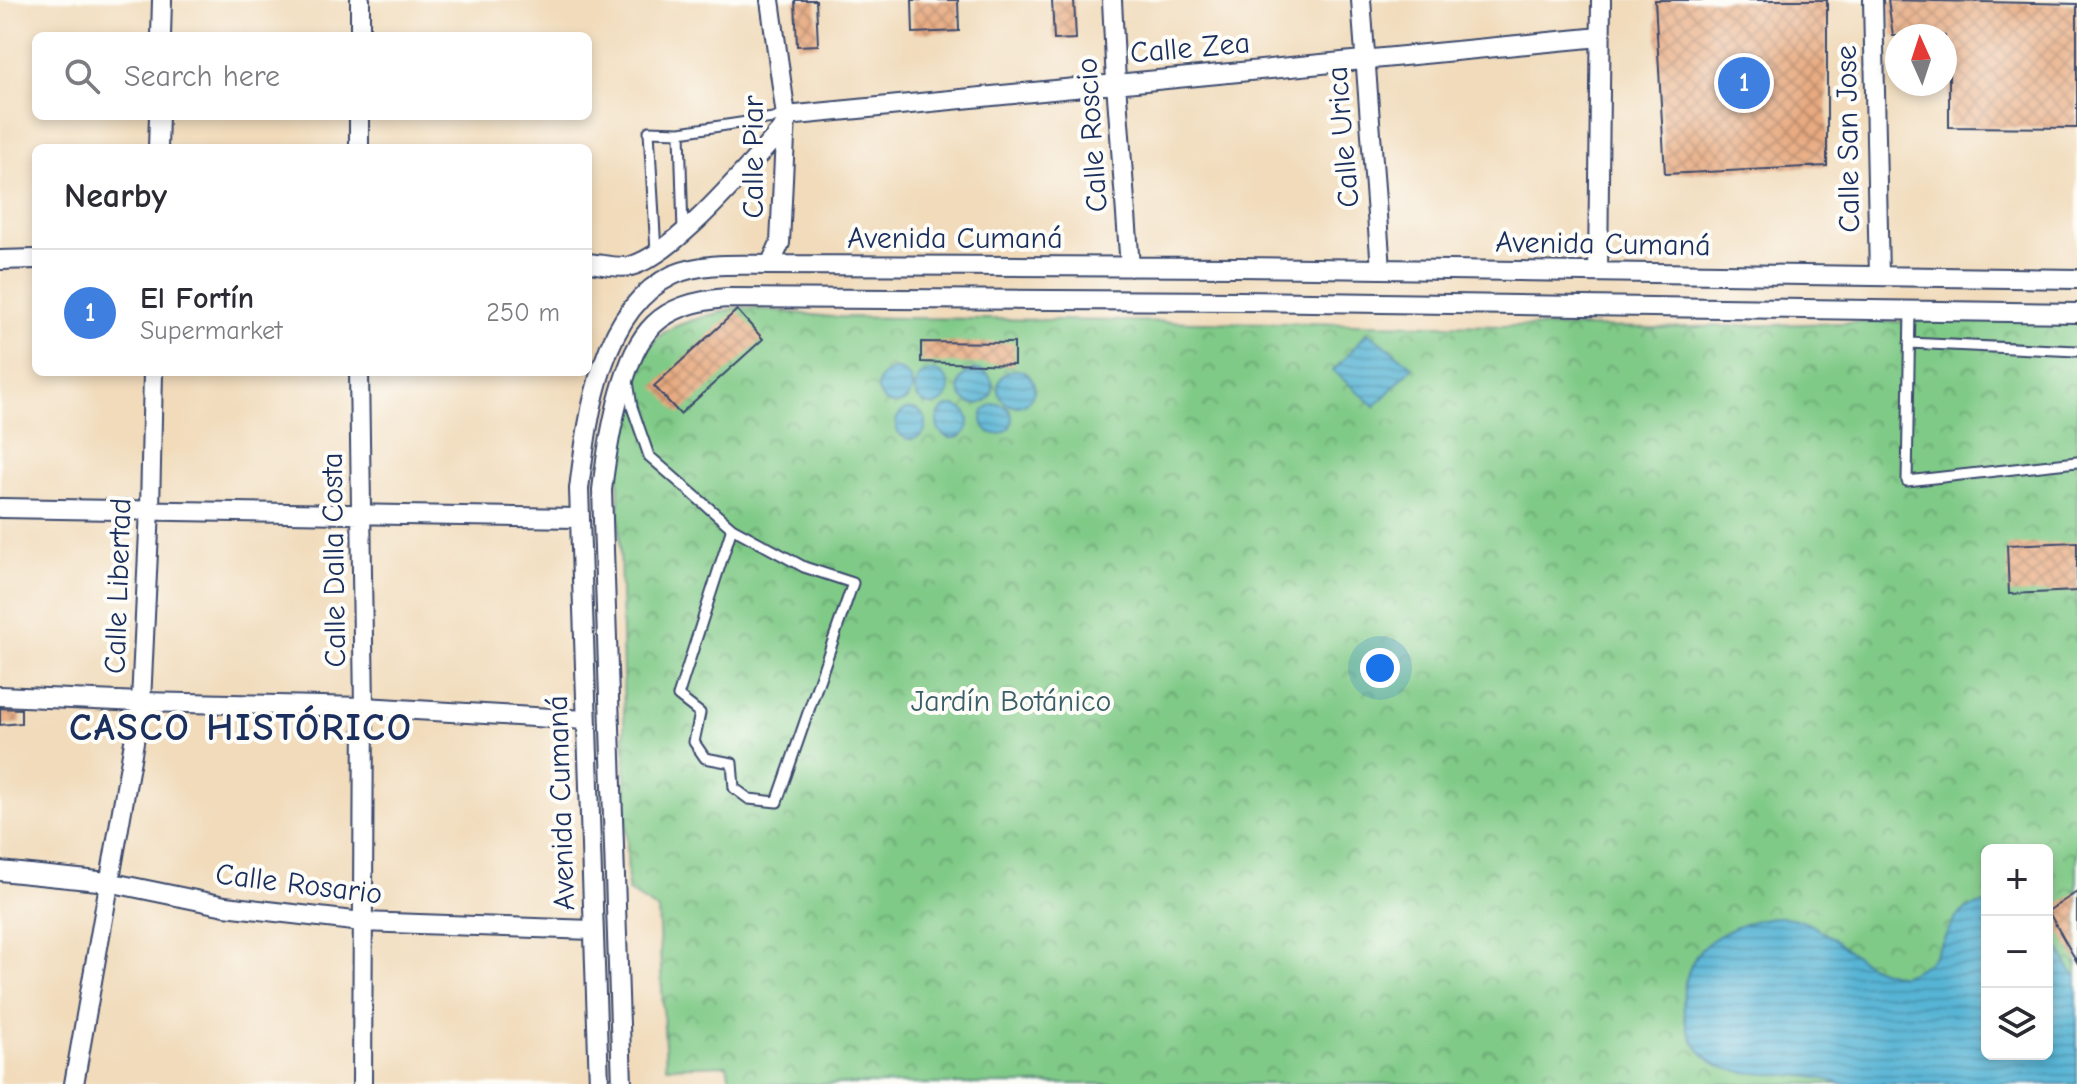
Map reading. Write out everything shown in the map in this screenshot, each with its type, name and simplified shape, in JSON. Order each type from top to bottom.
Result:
[{"type":"street","points":[[161,32],[162,0]]},
{"type":"street","points":[[360,0],[360,32]]},
{"type":"street","name":"Calle Piar","points":[[770,0],[786,120],[780,243],[770,265]]},
{"type":"street","name":"Calle Roscio","points":[[1112,0],[1130,267]]},
{"type":"street","name":"Calle Urica","points":[[1361,0],[1381,269]]},
{"type":"street","points":[[1598,272],[1601,0]]},
{"type":"street","name":"Calle San Jose","points":[[1873,0],[1879,276]]},
{"type":"street","name":"Calle Zea","points":[[786,120],[1116,83],[1600,37]]},
{"type":"street","points":[[158,144],[159,120]]},
{"type":"street","points":[[359,120],[359,144]]},
{"type":"street","points":[[592,263],[629,267],[656,255],[683,233],[786,120]]},
{"type":"street","points":[[0,260],[32,259]]},
{"type":"street","name":"Avenida Cumaná","points":[[599,1084],[578,518],[582,462],[611,344],[631,307],[657,284],[687,270],[727,265],[1381,269],[2077,279]]},
{"type":"street","name":"Avenida Cumaná","points":[[622,1084],[602,490],[610,435],[626,372],[639,341],[662,318],[689,303],[726,298],[1222,301],[2077,313]]},
{"type":"street","name":"Calle Libertad","points":[[74,1084],[141,702],[153,376]]},
{"type":"street","name":"Calle Dalla Costa","points":[[359,376],[364,707],[362,1084]]},
{"type":"street","points":[[0,508],[578,518]]},
{"type":"street","points":[[0,696],[364,707],[586,720]]},
{"type":"street","name":"Calle Rosario","points":[[0,871],[108,882],[225,906],[362,922],[593,930]]},
{"type":"lane","points":[[656,255],[649,131],[680,132],[786,120]]},
{"type":"lane","points":[[680,132],[683,233]]},
{"type":"lane","points":[[1910,310],[1907,481],[2077,462]]},
{"type":"lane","points":[[1909,343],[2077,351]]},
{"type":"lane","points":[[626,372],[632,407],[649,456],[732,528],[804,567],[853,583],[777,802],[749,799],[734,788],[732,763],[705,758],[694,742],[700,713],[678,696],[732,528]]},
{"type":"green space","name":"Jardín Botánico","points":[[739,307],[832,317],[1654,328],[2077,317],[2077,1084],[731,1084],[727,1065],[666,1067],[658,910],[628,891],[618,462],[630,394],[642,360],[662,334],[699,318]]},
{"type":"water","points":[[1368,332],[1413,367],[1375,406],[1333,371]]},
{"type":"water","points":[[895,370],[907,375],[912,387],[907,399],[895,404],[883,399],[878,387],[883,375]]},
{"type":"water","points":[[976,370],[988,375],[993,387],[988,399],[976,404],[964,399],[959,387],[964,375]]},
{"type":"water","points":[[1016,370],[1028,376],[1034,388],[1028,400],[1016,406],[1004,400],[998,388],[1004,376]]},
{"type":"water","points":[[932,371],[944,376],[949,388],[944,400],[932,405],[920,400],[915,388],[920,376]]},
{"type":"water","points":[[997,404],[1003,405],[1011,413],[1011,425],[1003,433],[997,434],[991,433],[983,425],[982,419],[983,413],[991,405]]},
{"type":"water","points":[[953,406],[964,411],[969,422],[964,433],[953,438],[942,433],[937,422],[942,411]]},
{"type":"water","points":[[911,409],[922,413],[926,424],[922,435],[911,439],[900,435],[896,424],[900,413]]},
{"type":"water","points":[[1981,904],[1981,1060],[2053,1060],[2053,943],[2061,950],[2069,969],[2077,976],[2077,1084],[1841,1084],[1827,1079],[1728,1069],[1704,1055],[1694,1043],[1684,1014],[1683,999],[1689,969],[1703,948],[1735,928],[1771,917],[1794,919],[1818,929],[1871,966],[1900,976],[1920,968],[1932,958],[1954,920]]},
{"type":"building","points":[[795,0],[816,0],[818,45],[797,46]]},
{"type":"building","points":[[912,0],[958,0],[959,31],[913,33]]},
{"type":"building","points":[[1052,0],[1074,0],[1076,39],[1054,40]]},
{"type":"building","points":[[1655,0],[1827,0],[1827,166],[1665,174]]},
{"type":"building","points":[[1888,0],[2077,4],[2077,128],[1949,127],[1949,96],[1957,96],[1957,24],[1891,24]]},
{"type":"building","points":[[737,310],[763,339],[680,414],[654,386]]},
{"type":"building","points":[[921,342],[1014,343],[1014,365],[921,362]]},
{"type":"building","points":[[2077,542],[2077,591],[2009,594],[2007,545]]},
{"type":"building","points":[[0,708],[21,709],[21,723],[0,725]]},
{"type":"building","points":[[2077,892],[2077,962],[2053,920],[2053,908]]},
{"type":"place","name":"El Fortín","points":[[1744,83]]},
{"type":"district","name":"CASCO HISTÓRICO","points":[[241,728]]}]
